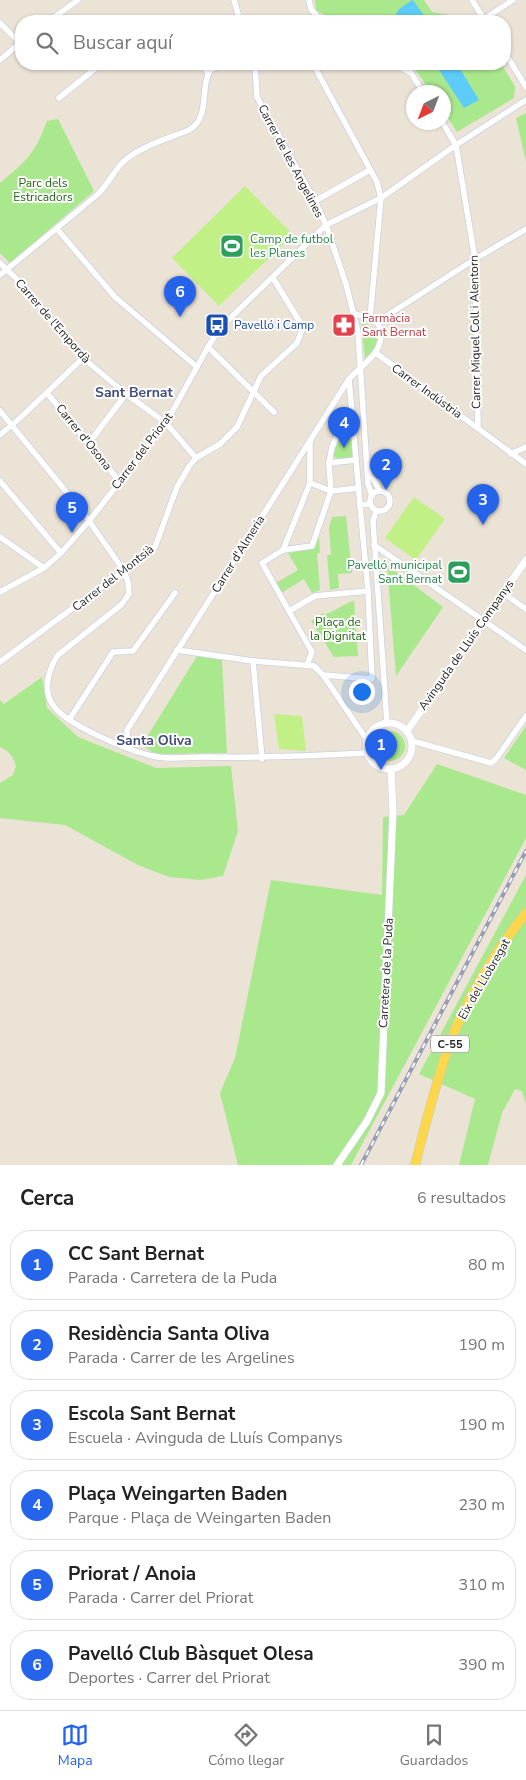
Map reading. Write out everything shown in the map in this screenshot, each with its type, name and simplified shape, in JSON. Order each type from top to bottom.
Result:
[{"type":"main road","name":"Eix del Llobregat","points":[[415,1165],[435,1089],[452,1038],[477,987],[505,940],[526,913]]},
{"type":"street","points":[[57,15],[78,0]]},
{"type":"street","points":[[234,0],[238,15]]},
{"type":"street","points":[[310,0],[311,9],[316,15]]},
{"type":"street","points":[[472,0],[481,15]]},
{"type":"street","points":[[491,15],[513,0]]},
{"type":"street","points":[[0,23],[15,37]]},
{"type":"street","points":[[0,60],[15,46]]},
{"type":"street","points":[[511,62],[526,86]]},
{"type":"street","points":[[59,98],[94,70]]},
{"type":"street","points":[[206,70],[208,74]]},
{"type":"street","points":[[0,275],[104,188],[125,160],[155,144],[190,130],[197,124],[202,115],[204,90],[210,70]]},
{"type":"street","name":"Carrer de les Angelines","points":[[255,70],[257,97],[315,201],[326,226],[346,284],[358,332],[368,484],[372,496]]},
{"type":"street","points":[[316,70],[377,182],[381,198],[370,318]]},
{"type":"street","points":[[405,70],[411,73],[419,85]]},
{"type":"street","name":"Carrer del Priorat","points":[[0,592],[44,568],[61,553],[89,521],[166,423],[220,328],[326,226],[381,198],[456,145],[526,100]]},
{"type":"street","name":"Carrer Miquel Coll i Alentorn","points":[[447,130],[456,145],[475,259],[478,427]]},
{"type":"street","points":[[315,201],[370,170]]},
{"type":"street","points":[[57,229],[115,297],[197,367]]},
{"type":"street","points":[[377,322],[475,259],[526,229]]},
{"type":"street","name":"Carrer de l'Empordà","points":[[0,263],[22,284],[83,358],[126,394],[166,423],[196,458]]},
{"type":"street","name":"Carrer del Montsià","points":[[0,662],[155,547],[177,487],[190,465],[196,458],[220,444],[237,427],[261,376],[297,343],[303,326],[273,278]]},
{"type":"street","points":[[353,313],[377,322],[381,340],[376,353]]},
{"type":"street","points":[[208,347],[274,412]]},
{"type":"street","name":"Carrer Indústria","points":[[376,353],[526,464]]},
{"type":"street","name":"Carrer d'Almeria","points":[[127,747],[127,730],[177,650],[349,379],[376,353]]},
{"type":"street","points":[[0,435],[83,358]]},
{"type":"street","points":[[323,675],[372,679],[368,591],[349,379]]},
{"type":"street","name":"Carrer d'Osona","points":[[47,393],[120,482]]},
{"type":"street","points":[[88,443],[126,394]]},
{"type":"street","points":[[0,411],[13,424],[89,521],[124,571],[129,585],[129,594],[121,605],[58,655],[52,664],[48,679],[48,691],[51,703],[59,712],[102,737],[154,756],[262,758],[367,753]]},
{"type":"street","points":[[307,665],[312,652],[262,563],[283,550],[312,546],[331,491],[329,463],[332,447],[342,425],[353,423]]},
{"type":"street","points":[[283,550],[310,483],[310,441]]},
{"type":"street","points":[[511,454],[526,447]]},
{"type":"street","points":[[329,463],[356,460]]},
{"type":"street","points":[[367,469],[380,491],[385,492],[388,496],[390,504],[385,511],[376,511],[370,504]]},
{"type":"street","points":[[0,481],[61,553]]},
{"type":"street","points":[[310,483],[331,491],[359,488]]},
{"type":"street","points":[[370,504],[372,496],[380,491]]},
{"type":"street","points":[[360,505],[370,504]]},
{"type":"street","points":[[376,511],[373,521],[374,545],[388,723]]},
{"type":"street","points":[[0,537],[44,568]]},
{"type":"street","points":[[374,545],[526,650]]},
{"type":"street","name":"Avinguda de Lluís Companys","points":[[406,730],[526,560]]},
{"type":"street","points":[[289,611],[315,596],[368,591]]},
{"type":"street","points":[[70,720],[113,652],[133,651],[176,593]]},
{"type":"street","points":[[503,593],[526,609]]},
{"type":"street","points":[[177,650],[253,661],[314,666],[323,675],[367,740]]},
{"type":"street","points":[[253,661],[262,758]]},
{"type":"street","points":[[412,741],[491,763],[496,759],[526,716]]},
{"type":"street","points":[[388,723],[395,723],[406,730],[412,741],[411,754],[408,760],[391,769],[376,765],[367,753],[367,740],[374,728],[388,723]]},
{"type":"street","name":"Carretera de la Puda","points":[[337,1165],[367,1121],[381,1093],[393,811],[391,769]]},
{"type":"green space","points":[[315,0],[424,0],[432,12],[449,15],[324,15],[316,10]]},
{"type":"green space","points":[[416,70],[505,70],[515,86],[514,98],[457,132],[451,123],[451,85],[426,85]]},
{"type":"green space","points":[[526,113],[526,162],[516,118]]},
{"type":"green space","name":"Parc dels Estricadors","points":[[58,119],[94,191],[10,263],[0,253],[0,183],[29,156],[38,142],[47,121]]},
{"type":"green space","name":"Camp de futbol les Planes","points":[[245,186],[293,235],[219,306],[172,258]]},
{"type":"green space","points":[[361,321],[371,327],[377,340],[373,351],[365,358]]},
{"type":"green space","points":[[346,430],[352,435],[353,458],[338,460],[333,455],[340,434]]},
{"type":"green space","points":[[414,497],[445,519],[416,560],[385,538]]},
{"type":"green space","points":[[346,516],[352,573],[338,574],[339,588],[330,590],[327,555],[331,555],[329,528],[332,517]]},
{"type":"green space","points":[[317,536],[319,536],[320,553],[317,553],[320,590],[312,593],[304,579],[281,593],[276,583],[298,570],[288,553],[313,547]]},
{"type":"green space","points":[[387,565],[443,607],[396,676]]},
{"type":"green space","name":"Plaça de la Dignitat","points":[[354,600],[358,656],[334,657],[311,621],[323,613],[325,615]]},
{"type":"green space","points":[[197,656],[222,660],[227,753],[155,754],[142,745]]},
{"type":"green space","points":[[42,677],[47,708],[78,737],[156,768],[231,766],[238,831],[223,876],[201,880],[169,877],[138,865],[65,825],[0,818],[0,783],[13,775],[16,766],[10,754],[0,747],[0,700],[4,704]]},
{"type":"green space","points":[[274,714],[302,716],[306,751],[279,749]]},
{"type":"green space","points":[[526,726],[526,770],[504,758]]},
{"type":"green space","points":[[390,731],[401,735],[405,746],[401,757],[390,761],[379,757],[375,746],[379,735]]},
{"type":"green space","points":[[437,764],[526,795],[526,838],[351,1165],[238,1165],[220,1093],[235,1058],[271,880],[382,895],[383,817],[404,815]]},
{"type":"green space","points":[[526,875],[526,1104],[522,1091],[515,1089],[502,1113],[488,1165],[459,1165],[475,1099],[419,1074]]},
{"type":"water","points":[[413,0],[424,15],[396,15],[399,9]]},
{"type":"water","points":[[439,70],[461,70],[479,100],[464,108],[451,88],[451,85],[449,85]]},
{"type":"railway","points":[[361,1165],[526,851]]},
{"type":"place","name":"Camp de futbol les Planes","points":[[232,246]]},
{"type":"place","name":"Pavelló Club Bàsquet Olesa","points":[[180,317]]},
{"type":"place","name":"Pavelló i Camp","points":[[217,325]]},
{"type":"place","name":"Farmàcia Sant Bernat","points":[[344,325]]},
{"type":"place","name":"Plaça Weingarten Baden","points":[[344,448]]},
{"type":"place","name":"Residència Santa Oliva","points":[[386,490]]},
{"type":"place","name":"Escola Sant Bernat","points":[[483,525]]},
{"type":"place","name":"Priorat / Anoia","points":[[72,533]]},
{"type":"place","name":"Pavelló municipal Sant Bernat","points":[[459,572]]},
{"type":"place","name":"CC Sant Bernat","points":[[381,770]]},
{"type":"district","name":"Sant Bernat","points":[[134,392]]},
{"type":"district","name":"Santa Oliva","points":[[154,740]]}]
